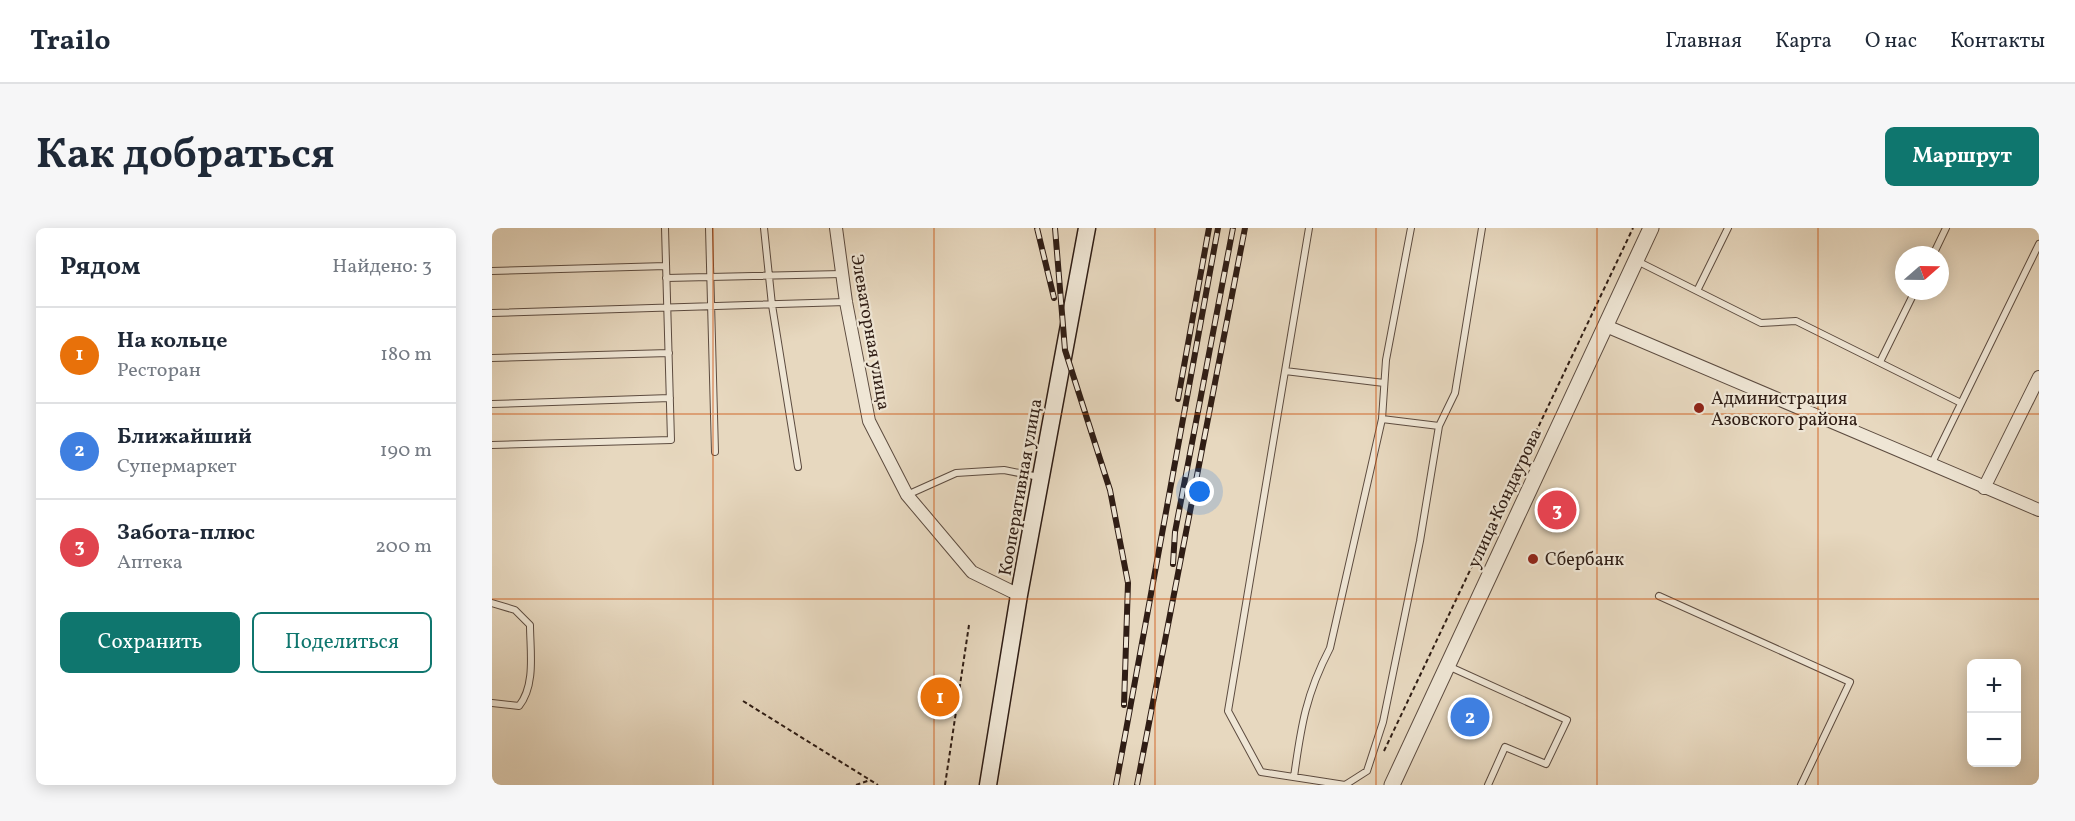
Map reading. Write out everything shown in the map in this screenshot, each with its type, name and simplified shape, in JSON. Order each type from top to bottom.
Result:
[{"type":"main road","name":"Кооперативная улица","points":[[988,785],[1019,596],[1043,477],[1087,228]]},
{"type":"main road","name":"Кооперативная улица","points":[[980,785],[993,753]]},
{"type":"street","name":"Элеваторная улица","points":[[836,228],[846,302],[869,421],[907,495],[972,572],[1019,596]]},
{"type":"street","name":"улица Кондаурова","points":[[1392,785],[1651,228]]},
{"type":"street","points":[[1606,326],[2039,510]]},
{"type":"street","points":[[1984,488],[2039,377]]},
{"type":"lane","points":[[492,445],[671,440],[665,228]]},
{"type":"lane","points":[[709,228],[715,452]]},
{"type":"lane","points":[[764,228],[772,305],[798,467]]},
{"type":"lane","points":[[1309,228],[1228,711],[1262,772],[1345,785],[1367,771],[1383,722],[1420,542],[1439,426],[1455,393],[1482,228]]},
{"type":"lane","points":[[1294,777],[1302,719],[1313,682],[1330,648],[1382,419],[1386,360],[1410,228]]},
{"type":"lane","points":[[1697,291],[1728,228]]},
{"type":"lane","points":[[1937,246],[1946,228]]},
{"type":"lane","points":[[1930,465],[2039,244]]},
{"type":"lane","points":[[1636,261],[1761,323],[1796,321],[1961,403]]},
{"type":"lane","points":[[492,271],[666,266]]},
{"type":"lane","points":[[666,278],[842,274]]},
{"type":"lane","points":[[1880,362],[1911,300]]},
{"type":"lane","points":[[492,314],[846,302]]},
{"type":"lane","points":[[492,358],[669,353]]},
{"type":"lane","points":[[1285,371],[1384,383]]},
{"type":"lane","points":[[492,404],[670,399]]},
{"type":"lane","points":[[1382,419],[1439,426]]},
{"type":"lane","points":[[907,495],[956,473],[1004,470],[1043,477]]},
{"type":"lane","points":[[1659,596],[1850,682],[1801,785]]},
{"type":"lane","points":[[492,603],[515,610],[530,625],[530,677],[526,698],[519,706],[492,703]]},
{"type":"lane","points":[[1447,666],[1567,720],[1546,764],[1505,747],[1488,785]]},
{"type":"path","points":[[1383,753],[1633,228]]},
{"type":"path","points":[[945,785],[969,625]]},
{"type":"path","points":[[743,701],[878,785]]},
{"type":"path","points":[[856,785],[870,780]]},
{"type":"railway","points":[[1037,228],[1054,298]]},
{"type":"railway","points":[[1055,228],[1065,350],[1110,490],[1128,583],[1124,705]]},
{"type":"railway","points":[[1178,399],[1209,228]]},
{"type":"railway","points":[[1116,785],[1218,228]]},
{"type":"railway","points":[[1173,564],[1175,532],[1233,228]]},
{"type":"railway","points":[[1137,785],[1245,228]]},
{"type":"place","name":"Администрация Азовского района","points":[[1699,408]]},
{"type":"place","name":"Забота-плюс","points":[[1557,510]]},
{"type":"place","name":"Сбербанк","points":[[1533,559]]},
{"type":"place","name":"На кольце","points":[[940,697]]},
{"type":"place","name":"Ближайший","points":[[1470,717]]}]
